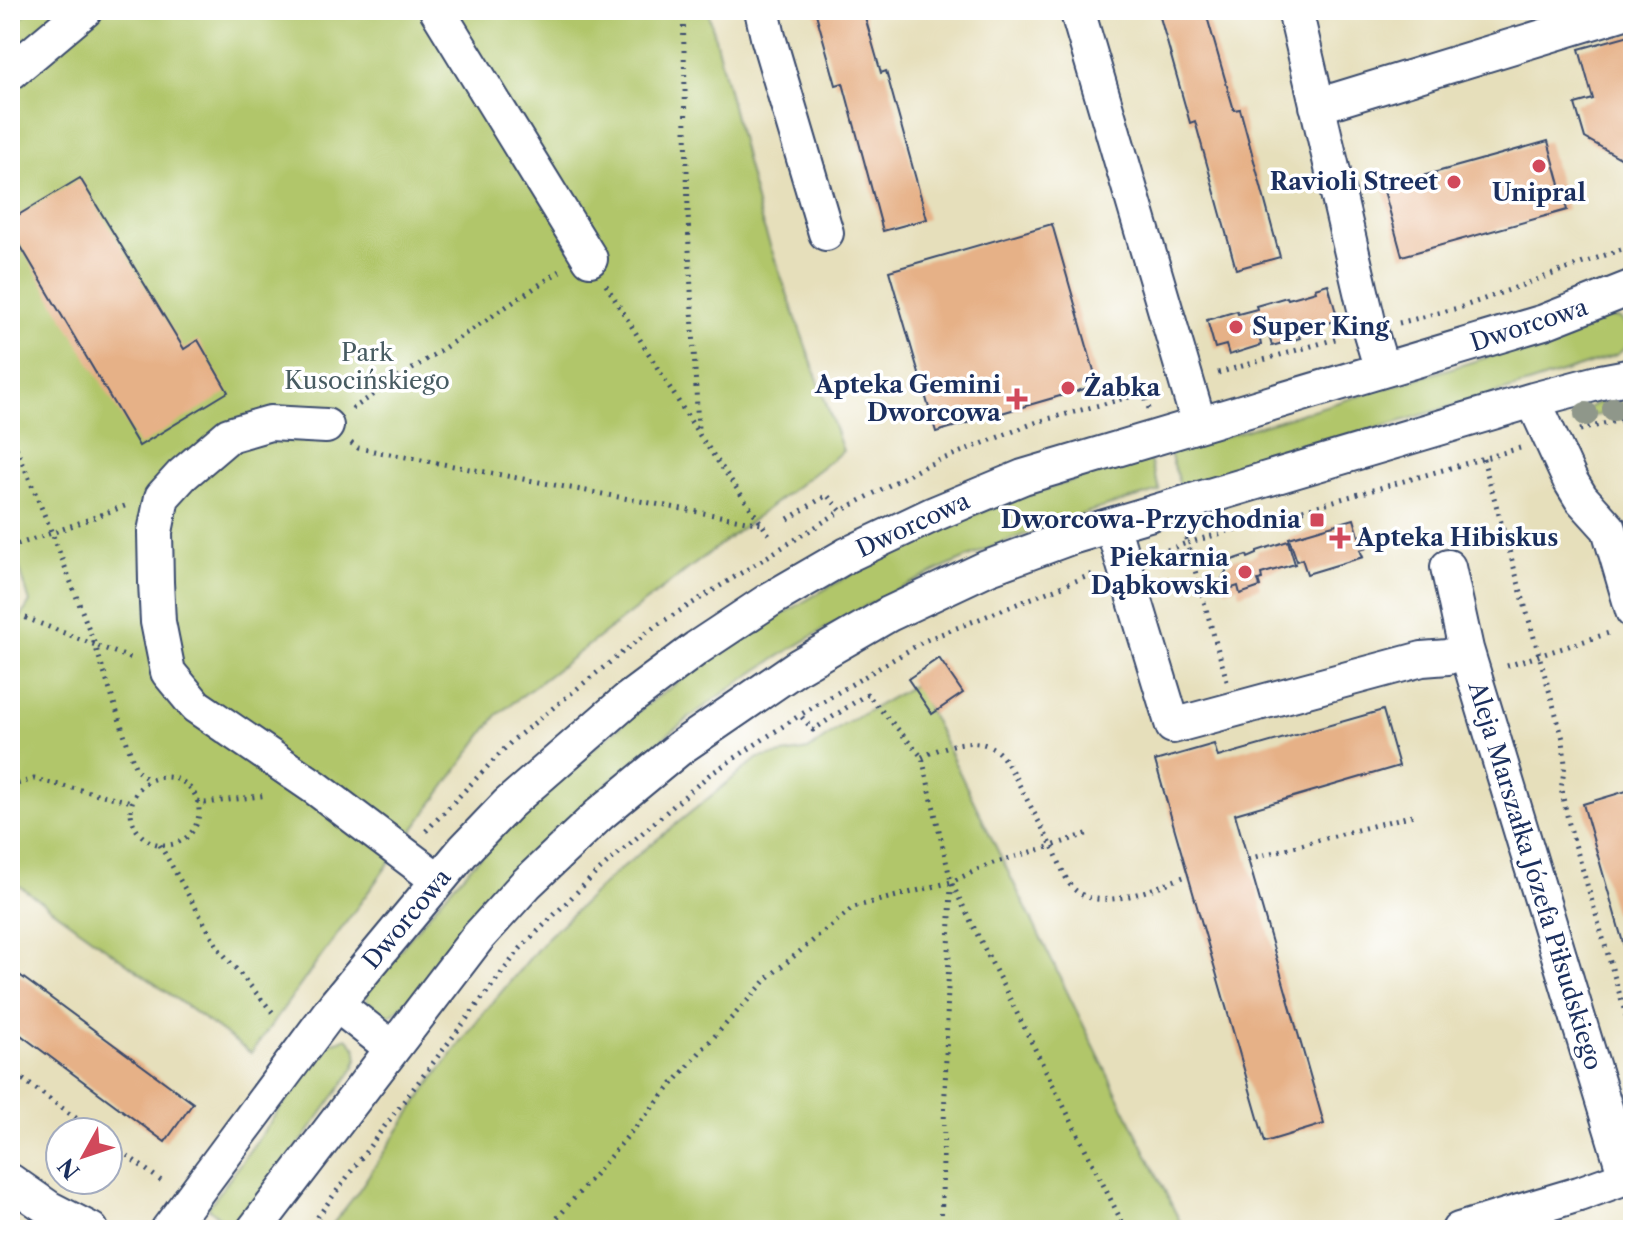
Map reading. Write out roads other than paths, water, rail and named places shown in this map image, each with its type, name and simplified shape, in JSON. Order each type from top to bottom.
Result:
[{"type":"street","points":[[10,73],[85,10]]},
{"type":"street","points":[[437,10],[590,259]]},
{"type":"street","points":[[762,10],[826,233]]},
{"type":"street","points":[[1077,10],[1199,424]]},
{"type":"street","points":[[1295,10],[1382,370]]},
{"type":"street","points":[[1317,106],[1631,10]]},
{"type":"street","name":"Dworcowa","points":[[172,1220],[336,1004],[438,880],[508,804],[626,701],[697,648],[771,599],[847,555],[946,508],[1023,477],[1544,322],[1633,287]]},
{"type":"street","points":[[1597,302],[1614,302],[1633,310]]},
{"type":"street","points":[[254,1230],[478,937],[526,884],[601,813],[681,747],[799,666],[889,614],[987,568],[1112,525],[1533,400],[1617,379],[1633,361]]},
{"type":"street","points":[[1533,400],[1581,498],[1609,529],[1626,620]]},
{"type":"street","points":[[326,426],[270,423],[229,435],[182,475],[162,497],[155,532],[156,582],[158,622],[168,672],[196,706],[316,788],[438,880]]},
{"type":"street","points":[[1112,525],[1173,726],[1422,659],[1448,657],[1466,649]]},
{"type":"street","name":"Aleja Marszałka Józefa Piłsudskiego","points":[[1448,567],[1466,649],[1630,1177]]},
{"type":"street","points":[[336,1004],[392,1048]]},
{"type":"street","points":[[1459,1230],[1630,1177]]},
{"type":"street","points":[[10,1181],[60,1220],[91,1230]]},
{"type":"place","name":"Unipral","points":[[1539,166]]},
{"type":"place","name":"Ravioli Street","points":[[1454,182]]},
{"type":"place","name":"Super King","points":[[1236,327]]},
{"type":"place","name":"Żabka","points":[[1068,388]]},
{"type":"place","name":"Apteka Gemini Dworcowa","points":[[1017,399]]},
{"type":"place","name":"Dworcowa-Przychodnia","points":[[1317,520]]},
{"type":"place","name":"Apteka Hibiskus","points":[[1340,538]]},
{"type":"place","name":"Piekarnia Dąbkowski","points":[[1245,572]]},
{"type":"park label","name":"Park Kusocińskiego","points":[[367,367]]}]
